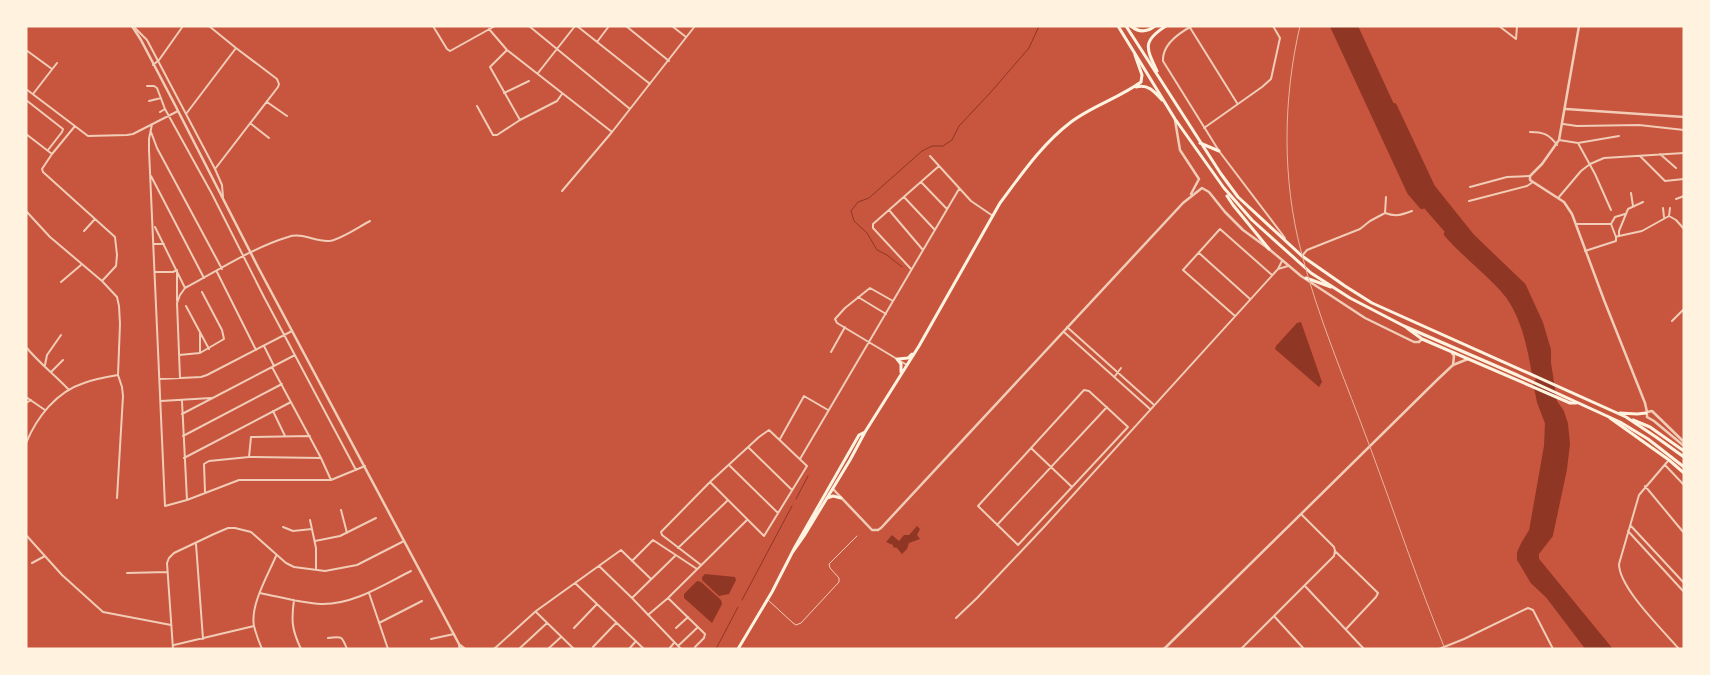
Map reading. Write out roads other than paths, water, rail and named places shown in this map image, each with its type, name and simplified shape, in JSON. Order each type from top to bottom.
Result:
[{"type":"main road","points":[[1118,26],[1175,119],[1224,188],[1252,220],[1311,273],[1369,309],[1517,375],[1570,401]]},
{"type":"main road","points":[[1126,26],[1200,143],[1238,197],[1302,256],[1372,303],[1650,428],[1684,451]]},
{"type":"main road","points":[[1131,26],[1139,31],[1156,26]]},
{"type":"main road","points":[[1162,83],[1147,46],[1152,37],[1166,26]]},
{"type":"main road","points":[[792,553],[826,498],[859,436],[864,432],[920,346],[994,216],[1016,182],[1054,137],[1070,123],[1140,82],[1142,78],[1135,55]]},
{"type":"main road","points":[[1133,87],[1151,88],[1164,102]]},
{"type":"main road","points":[[1200,143],[1219,151]]},
{"type":"main road","points":[[1224,188],[1233,205],[1269,249]]},
{"type":"main road","points":[[1306,278],[1334,288]]},
{"type":"main road","points":[[1404,326],[1422,339],[1516,380],[1606,415],[1639,433],[1682,466]]},
{"type":"main road","points":[[897,359],[908,358],[920,346]]},
{"type":"main road","points":[[891,390],[901,370],[901,364],[897,359]]},
{"type":"main road","points":[[1617,413],[1648,412]]},
{"type":"main road","points":[[1606,415],[1684,473]]},
{"type":"main road","points":[[1632,420],[1684,457]]},
{"type":"main road","points":[[738,649],[831,488]]},
{"type":"main road","points":[[826,498],[832,496],[841,498]]},
{"type":"street","points":[[132,26],[148,40],[215,169],[222,185],[223,197]]},
{"type":"street","points":[[132,26],[454,634],[460,649]]},
{"type":"street","points":[[154,65],[183,26]]},
{"type":"street","points":[[209,26],[277,79],[279,84],[215,169]]},
{"type":"street","points":[[435,27],[450,51],[495,26]]},
{"type":"street","points":[[529,26],[630,109]]},
{"type":"street","points":[[538,73],[576,26],[650,84]]},
{"type":"street","points":[[597,42],[609,26]]},
{"type":"street","points":[[626,26],[669,61]]},
{"type":"street","points":[[672,26],[686,37]]},
{"type":"street","points":[[562,191],[612,132],[695,26]]},
{"type":"street","points":[[1237,104],[1190,26],[1168,45],[1163,54],[1162,61],[1219,151],[1289,244]]},
{"type":"street","points":[[1204,128],[1262,87],[1273,76],[1280,38],[1272,26]]},
{"type":"street","points":[[1499,26],[1516,39],[1517,26]]},
{"type":"street","points":[[1470,187],[1507,177],[1530,176],[1556,145],[1563,124],[1579,26]]},
{"type":"street","points":[[489,29],[507,50],[612,132]]},
{"type":"street","points":[[186,114],[236,48]]},
{"type":"street","points":[[26,50],[52,69]]},
{"type":"street","points":[[507,50],[490,67],[520,120]]},
{"type":"street","points":[[32,94],[57,63]]},
{"type":"street","points":[[504,93],[529,81]]},
{"type":"street","points":[[147,86],[157,88],[168,116],[194,160],[356,470]]},
{"type":"street","points":[[26,89],[88,136],[127,135],[178,111]]},
{"type":"street","points":[[477,106],[493,135],[496,136],[520,120],[557,101],[563,93]]},
{"type":"street","points":[[149,101],[161,98]]},
{"type":"street","points":[[26,100],[63,128],[48,150]]},
{"type":"street","points":[[267,102],[287,116]]},
{"type":"street","points":[[160,112],[165,109]]},
{"type":"street","points":[[1565,109],[1684,117]]},
{"type":"street","points":[[1175,119],[1180,150],[1199,180],[1190,196]]},
{"type":"street","points":[[250,122],[269,138]]},
{"type":"street","points":[[152,124],[150,174],[154,225],[166,506],[239,480],[331,480],[365,466]]},
{"type":"street","points":[[1563,124],[1577,126],[1639,125],[1684,130]]},
{"type":"street","points":[[75,126],[42,166],[43,172],[113,235],[116,245],[116,266],[102,281]]},
{"type":"street","points":[[151,132],[157,148],[222,269]]},
{"type":"street","points":[[1530,132],[1543,132],[1550,136],[1556,145]]},
{"type":"street","points":[[26,134],[52,154]]},
{"type":"street","points":[[1559,140],[1578,143],[1619,136]]},
{"type":"street","points":[[1578,143],[1611,210]]},
{"type":"street","points":[[1559,198],[1581,171],[1590,164],[1604,158],[1684,153]]},
{"type":"street","points":[[1660,154],[1676,168]]},
{"type":"street","points":[[930,156],[971,201],[994,216]]},
{"type":"street","points":[[1640,156],[1665,181],[1684,179]]},
{"type":"street","points":[[912,269],[873,228],[873,224],[939,166]]},
{"type":"street","points":[[150,174],[204,278]]},
{"type":"street","points":[[1530,176],[1530,180],[1568,205],[1577,224],[1585,251],[1648,412],[1647,417],[1684,444]]},
{"type":"street","points":[[921,182],[947,209]]},
{"type":"street","points":[[1469,202],[1527,186],[1533,182]]},
{"type":"street","points":[[800,459],[959,188]]},
{"type":"street","points":[[831,488],[872,530],[881,528],[1067,327],[1190,196],[1199,189],[1204,188],[1243,230],[1288,266],[1347,307],[1376,324],[1414,342],[1419,342],[1422,339]]},
{"type":"street","points":[[1631,193],[1633,206]]},
{"type":"street","points":[[904,196],[935,230]]},
{"type":"street","points":[[1676,199],[1684,196]]},
{"type":"street","points":[[1385,213],[1386,197]]},
{"type":"street","points":[[1585,251],[1616,241],[1628,209],[1644,202]]},
{"type":"street","points":[[1663,208],[1664,217]]},
{"type":"street","points":[[1669,216],[1670,208]]},
{"type":"street","points":[[889,210],[924,250]]},
{"type":"street","points":[[26,211],[50,237],[102,281],[117,297],[120,306],[118,375],[123,396],[117,498]]},
{"type":"street","points":[[1302,256],[1307,250],[1360,229],[1385,213],[1399,216],[1412,211]]},
{"type":"street","points":[[1617,236],[1612,224],[1615,217],[1626,214]]},
{"type":"street","points":[[1617,236],[1642,231],[1664,217],[1669,216],[1676,220],[1684,229]]},
{"type":"street","points":[[84,231],[95,219]]},
{"type":"street","points":[[177,303],[185,288],[288,236],[296,235],[322,241],[332,241],[370,221]]},
{"type":"street","points":[[1577,224],[1612,224]]},
{"type":"street","points":[[154,225],[185,288]]},
{"type":"street","points":[[1234,316],[1183,270],[1220,229],[1272,275]]},
{"type":"street","points":[[154,244],[164,244]]},
{"type":"street","points":[[1198,253],[1250,299]]},
{"type":"street","points":[[1278,270],[1282,260]]},
{"type":"street","points":[[61,282],[81,264]]},
{"type":"street","points":[[956,618],[1044,527],[1272,275],[1288,266]]},
{"type":"street","points":[[155,272],[175,272],[177,270]]},
{"type":"street","points":[[177,270],[180,378]]},
{"type":"street","points":[[216,271],[256,350]]},
{"type":"street","points":[[893,301],[871,288],[835,318],[837,323],[907,365]]},
{"type":"street","points":[[179,355],[200,353],[222,342],[224,336],[202,292]]},
{"type":"street","points":[[858,297],[886,314]]},
{"type":"street","points":[[186,306],[209,349]]},
{"type":"street","points":[[1672,321],[1684,309]]},
{"type":"street","points":[[1067,327],[1154,405]]},
{"type":"street","points":[[831,352],[845,328]]},
{"type":"street","points":[[160,380],[207,375],[292,331]]},
{"type":"street","points":[[1064,331],[1150,409]]},
{"type":"street","points":[[200,333],[200,353]]},
{"type":"street","points":[[45,365],[47,355],[61,335]]},
{"type":"street","points":[[264,346],[331,480]]},
{"type":"street","points":[[26,347],[69,390]]},
{"type":"street","points":[[1450,351],[1454,356],[1453,366]]},
{"type":"street","points":[[182,414],[296,355]]},
{"type":"street","points":[[1164,649],[1453,366],[1462,360],[1469,359]]},
{"type":"street","points":[[51,372],[63,360]]},
{"type":"street","points":[[1114,376],[1121,368]]},
{"type":"street","points":[[26,443],[45,410],[69,390],[83,383],[118,375]]},
{"type":"street","points":[[183,436],[282,384]]},
{"type":"street","points":[[1089,391],[1107,407],[1128,427],[1018,545],[978,506],[1082,392],[1089,391]]},
{"type":"street","points":[[780,439],[804,396],[829,410]]},
{"type":"street","points":[[26,397],[45,410]]},
{"type":"street","points":[[161,402],[213,398]]},
{"type":"street","points":[[26,403],[31,400]]},
{"type":"street","points":[[182,401],[187,500]]},
{"type":"street","points":[[184,458],[291,402]]},
{"type":"street","points":[[997,525],[1107,407]]},
{"type":"street","points":[[273,412],[285,436]]},
{"type":"street","points":[[1648,412],[1655,414],[1684,444]]},
{"type":"street","points":[[1651,419],[1655,414]]},
{"type":"street","points":[[701,565],[662,536],[661,532],[710,482],[768,430],[771,430],[807,466],[764,536],[710,482]]},
{"type":"street","points":[[249,457],[251,437],[310,436]]},
{"type":"street","points":[[749,447],[792,490]]},
{"type":"street","points":[[1031,448],[1072,487]]},
{"type":"street","points":[[205,492],[204,464],[206,462],[249,457],[321,458]]},
{"type":"street","points":[[1669,460],[1639,495],[1619,564],[1620,574],[1639,603],[1679,649]]},
{"type":"street","points":[[1665,464],[1684,485]]},
{"type":"street","points":[[730,465],[778,513]]},
{"type":"street","points":[[1645,486],[1684,532]]},
{"type":"street","points":[[678,548],[727,500]]},
{"type":"street","points":[[341,510],[346,533]]},
{"type":"street","points":[[1301,514],[1378,593],[1376,598],[1346,629]]},
{"type":"street","points":[[315,541],[340,536],[376,518]]},
{"type":"street","points":[[310,520],[316,548],[316,570]]},
{"type":"street","points":[[648,614],[668,598],[747,520]]},
{"type":"street","points":[[1631,525],[1684,583]]},
{"type":"street","points":[[283,527],[293,531],[312,529]]},
{"type":"street","points":[[254,626],[173,647],[167,572],[169,558],[228,528],[242,529],[257,537],[276,556],[294,567],[325,571],[357,565],[404,541]]},
{"type":"street","points":[[1628,531],[1684,592]]},
{"type":"street","points":[[26,535],[62,575],[103,612],[171,625]]},
{"type":"street","points":[[632,561],[652,540],[697,569]]},
{"type":"street","points":[[196,544],[202,639]]},
{"type":"street","points":[[494,649],[536,611],[621,550],[651,579]]},
{"type":"street","points":[[1240,649],[1305,586],[1334,556],[1336,551]]},
{"type":"street","points":[[632,598],[676,555]]},
{"type":"street","points":[[32,563],[44,556]]},
{"type":"street","points":[[262,649],[254,626],[256,603],[276,556]]},
{"type":"street","points":[[599,566],[681,649]]},
{"type":"street","points":[[260,593],[294,600],[330,604],[369,593],[411,571]]},
{"type":"street","points":[[127,573],[167,572]]},
{"type":"street","points":[[575,582],[644,649]]},
{"type":"street","points":[[1305,586],[1364,649]]},
{"type":"street","points":[[369,593],[388,649]]},
{"type":"street","points":[[668,598],[705,634],[704,638],[695,647]]},
{"type":"street","points":[[294,600],[292,624],[294,634],[301,649]]},
{"type":"street","points":[[379,624],[422,601]]},
{"type":"street","points":[[574,628],[597,604]]},
{"type":"street","points":[[1439,649],[1528,608],[1533,610],[1553,649]]},
{"type":"street","points":[[536,611],[574,649]]},
{"type":"street","points":[[1274,616],[1304,649]]},
{"type":"street","points":[[676,628],[688,617]]},
{"type":"street","points":[[593,647],[617,622]]},
{"type":"street","points":[[519,649],[547,623]]},
{"type":"street","points":[[678,646],[698,627]]},
{"type":"street","points":[[431,639],[454,634]]},
{"type":"street","points":[[548,649],[561,637]]},
{"type":"street","points":[[328,638],[343,638],[347,649]]},
{"type":"street","points":[[629,649],[636,641]]},
{"type":"street","points":[[668,649],[675,642]]},
{"type":"street","points":[[459,644],[465,649]]},
{"type":"lane","points":[[768,599],[793,624],[801,623],[839,582],[839,578],[830,568],[829,564],[857,536]]},
{"type":"waterway","points":[[902,267],[877,250],[867,233],[854,221],[851,211],[858,202],[869,198],[922,151],[932,146],[943,146],[952,140],[959,126],[1029,48],[1039,26]]},
{"type":"waterway","points":[[1333,26],[1410,192],[1422,206]]},
{"type":"waterway","points":[[1394,106],[1432,187],[1472,237],[1523,286],[1540,323],[1548,350],[1554,402],[1561,412],[1565,424],[1567,444],[1564,469],[1550,535],[1536,553],[1536,560],[1609,649]]},
{"type":"waterway","points":[[1447,234],[1509,297],[1524,328],[1535,374]]},
{"type":"waterway","points":[[1536,383],[1540,402],[1548,423],[1547,446],[1532,531],[1520,553],[1520,559],[1533,581],[1548,595],[1589,649]]},
{"type":"waterway","points":[[796,499],[808,476]]},
{"type":"waterway","points":[[742,600],[792,506]]},
{"type":"waterway","points":[[716,649],[738,607]]},
{"type":"railway","points":[[1300,26],[1290,81],[1287,138],[1290,196],[1301,251],[1324,325],[1445,649]]}]
